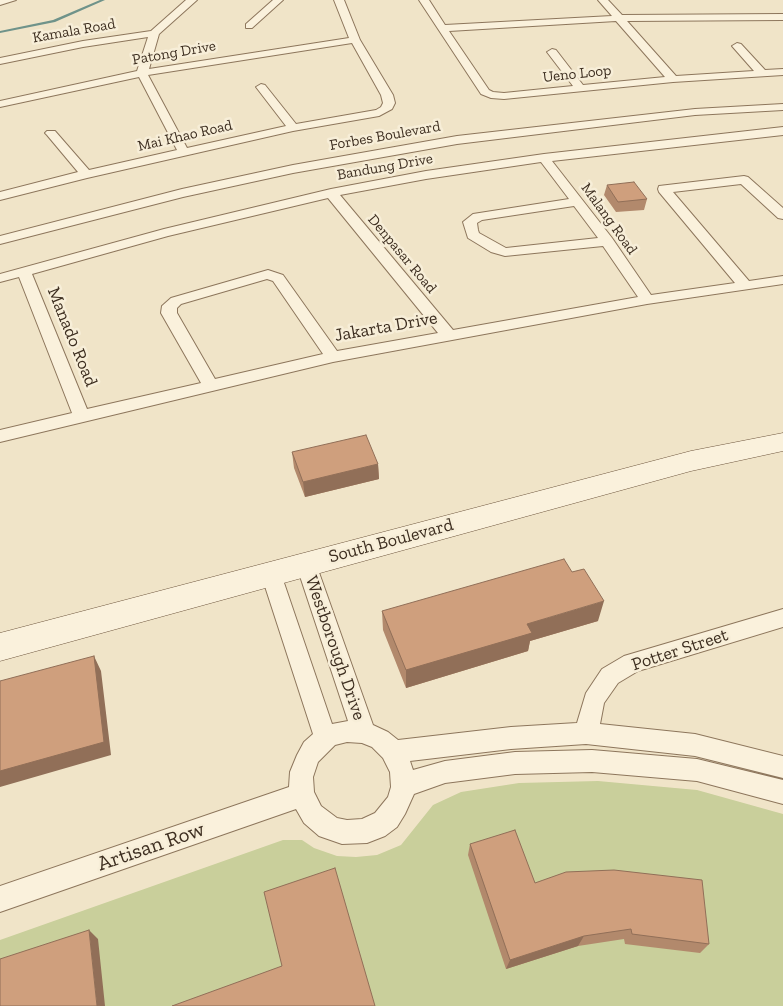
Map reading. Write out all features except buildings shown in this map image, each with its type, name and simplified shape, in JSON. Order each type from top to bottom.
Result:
[{"type":"main road","name":"South Boulevard","points":[[0,647],[690,461],[783,442]]},
{"type":"street","points":[[0,2],[11,0]]},
{"type":"street","points":[[184,153],[142,73],[154,33],[192,0]]},
{"type":"street","points":[[249,26],[278,0]]},
{"type":"street","points":[[339,0],[355,40]]},
{"type":"street","name":"Ueno Loop","points":[[424,0],[485,92],[490,95],[504,96],[762,72],[783,72]]},
{"type":"street","points":[[604,0],[673,80]]},
{"type":"street","points":[[442,28],[620,18],[783,17]]},
{"type":"street","name":"Kamala Road","points":[[0,61],[83,44],[154,33]]},
{"type":"street","name":"Patong Drive","points":[[0,104],[142,73],[355,40]]},
{"type":"street","name":"Mai Khao Road","points":[[0,196],[86,174],[293,128],[379,113],[386,109],[389,102],[387,95],[355,40]]},
{"type":"street","points":[[737,46],[762,72]]},
{"type":"street","points":[[552,52],[581,88]]},
{"type":"street","points":[[261,87],[293,128]]},
{"type":"street","name":"Forbes Boulevard","points":[[0,232],[204,181],[282,164],[457,133],[602,113],[691,104],[783,98]]},
{"type":"street","name":"Forbes Boulevard","points":[[0,240],[182,193],[275,173],[449,142],[696,112],[783,107]]},
{"type":"street","name":"Bandung Drive","points":[[0,278],[164,233],[331,193],[544,158],[783,131]]},
{"type":"street","points":[[51,133],[86,174]]},
{"type":"street","name":"Malang Road","points":[[544,158],[607,241],[647,300]]},
{"type":"street","points":[[745,285],[664,190],[744,180],[783,215]]},
{"type":"street","name":"Denpasar Road","points":[[331,193],[449,336]]},
{"type":"street","points":[[577,202],[478,217],[470,222],[470,230],[473,235],[496,249],[505,252],[607,241]]},
{"type":"street","name":"Manado Road","points":[[24,271],[82,418]]},
{"type":"street","points":[[210,385],[169,313],[170,306],[176,301],[268,274],[278,278],[333,357]]},
{"type":"street","name":"Jakarta Drive","points":[[0,436],[333,357],[647,300],[783,280]]},
{"type":"street","name":"Westborough Drive","points":[[306,564],[364,733]]},
{"type":"street","points":[[271,574],[326,740]]},
{"type":"street","name":"Potter Street","points":[[586,733],[594,700],[610,676],[632,663],[783,618]]},
{"type":"street","points":[[364,733],[386,743],[394,752],[402,768],[404,786],[399,802],[389,817],[374,828],[356,832],[337,831],[321,823],[308,811],[301,795],[300,779],[304,763],[313,750],[338,734],[364,733]]},
{"type":"street","points":[[394,752],[511,738],[586,733],[695,745],[783,767]]},
{"type":"street","points":[[404,786],[445,772],[506,764],[592,761],[697,770],[783,792]]},
{"type":"street","name":"Artisan Row","points":[[0,899],[301,795]]},
{"type":"green space","points":[[598,781],[697,790],[783,814],[783,1006],[0,1006],[0,940],[283,840],[302,840],[314,848],[337,856],[377,855],[401,845],[433,805],[461,792],[519,783]]},
{"type":"waterway","points":[[0,32],[54,21],[103,0]]}]
